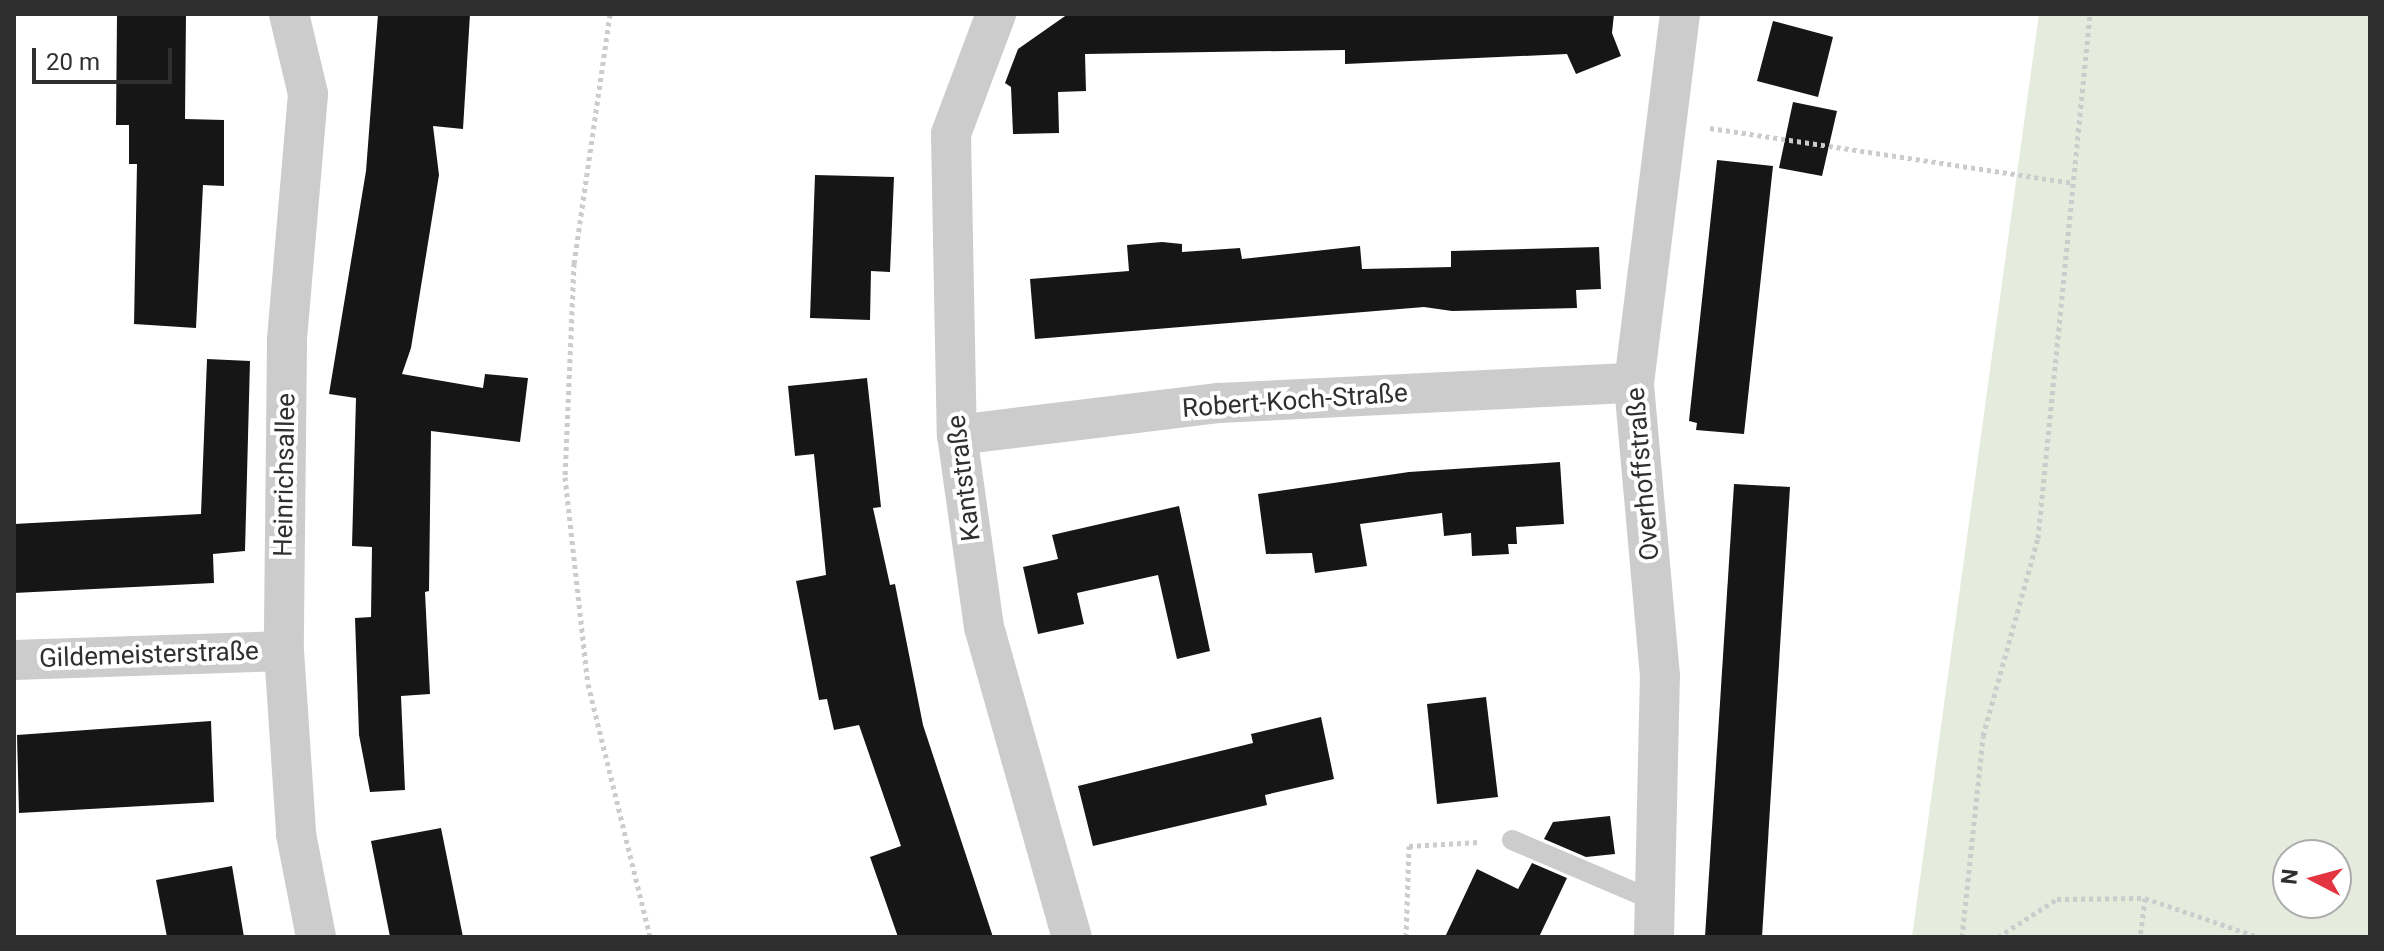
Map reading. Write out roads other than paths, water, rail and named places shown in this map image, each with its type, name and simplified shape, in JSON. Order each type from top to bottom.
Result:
[{"type":"street","name":"Heinrichsallee","points":[[289,14],[308,94],[287,341],[284,651],[296,834],[316,937]]},
{"type":"street","name":"Kantstraße","points":[[996,14],[951,134],[957,435],[984,627],[1072,937]]},
{"type":"street","name":"Overhoffstraße","points":[[1655,919],[1660,676],[1634,383],[1669,124],[1680,14]]},
{"type":"street","name":"Robert-Koch-Straße","points":[[957,435],[1219,403],[1634,383]]},
{"type":"street","name":"Gildemeisterstraße","points":[[14,660],[284,651]]},
{"type":"lane","points":[[1512,840],[1655,919]]}]
